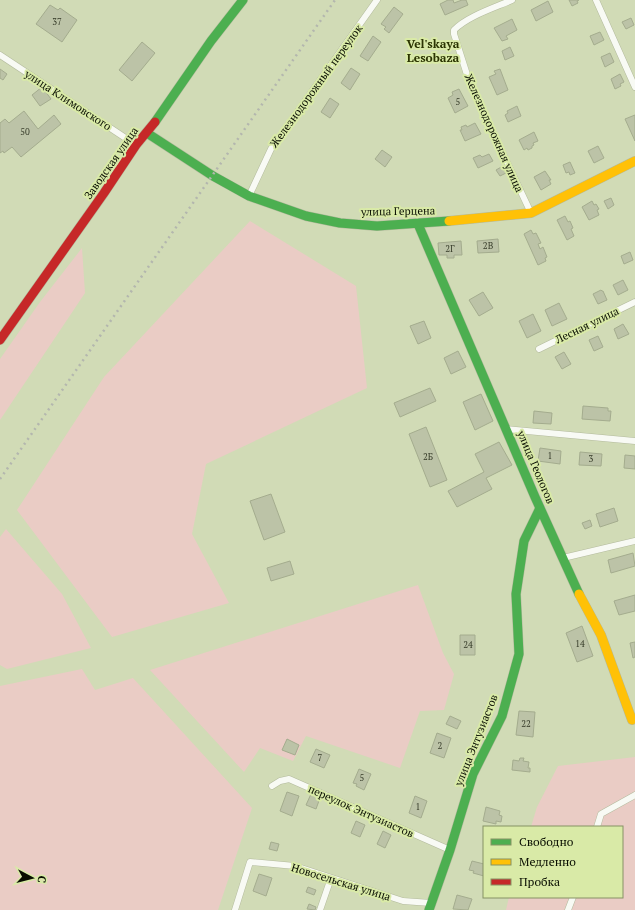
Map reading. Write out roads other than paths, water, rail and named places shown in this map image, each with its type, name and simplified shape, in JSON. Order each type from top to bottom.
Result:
[{"type":"street","name":"Заводская улица","points":[[0,340],[104,193],[136,145],[147,133],[211,41],[243,0]]},
{"type":"street","name":"Железнодорожный переулок","points":[[249,196],[270,149],[378,0]]},
{"type":"street","name":"Железнодорожная улица","points":[[512,0],[469,20],[454,30],[454,34],[470,84],[531,213]]},
{"type":"street","points":[[596,0],[635,87]]},
{"type":"street","name":"улица Климовского","points":[[0,55],[136,145]]},
{"type":"street","name":"улица Герцена","points":[[147,133],[213,176],[249,196],[306,216],[340,223],[377,226],[418,224],[531,213],[635,161]]},
{"type":"street","name":"улица Геологов","points":[[418,224],[540,508],[564,558],[576,588],[601,635],[632,720]]},
{"type":"street","name":"Лесная улица","points":[[539,349],[635,302]]},
{"type":"street","points":[[506,429],[635,441]]},
{"type":"street","name":"улица Энтузиастов","points":[[430,906],[450,850],[473,774],[502,716],[519,654],[516,594],[524,541],[540,508]]},
{"type":"street","points":[[564,558],[635,541]]},
{"type":"street","name":"переулок Энтузиастов","points":[[272,786],[280,781],[289,779],[450,850]]},
{"type":"street","points":[[597,826],[601,814],[635,795]]},
{"type":"street","name":"Новосельская улица","points":[[235,910],[250,862],[295,866],[404,901],[430,906]]},
{"type":"street","points":[[320,910],[331,878]]},
{"type":"street","points":[[568,910],[573,898]]},
{"type":"railway","points":[[0,479],[335,0]]},
{"type":"district","name":"Vel'skaya Lesobaza","points":[[433,51]]}]
